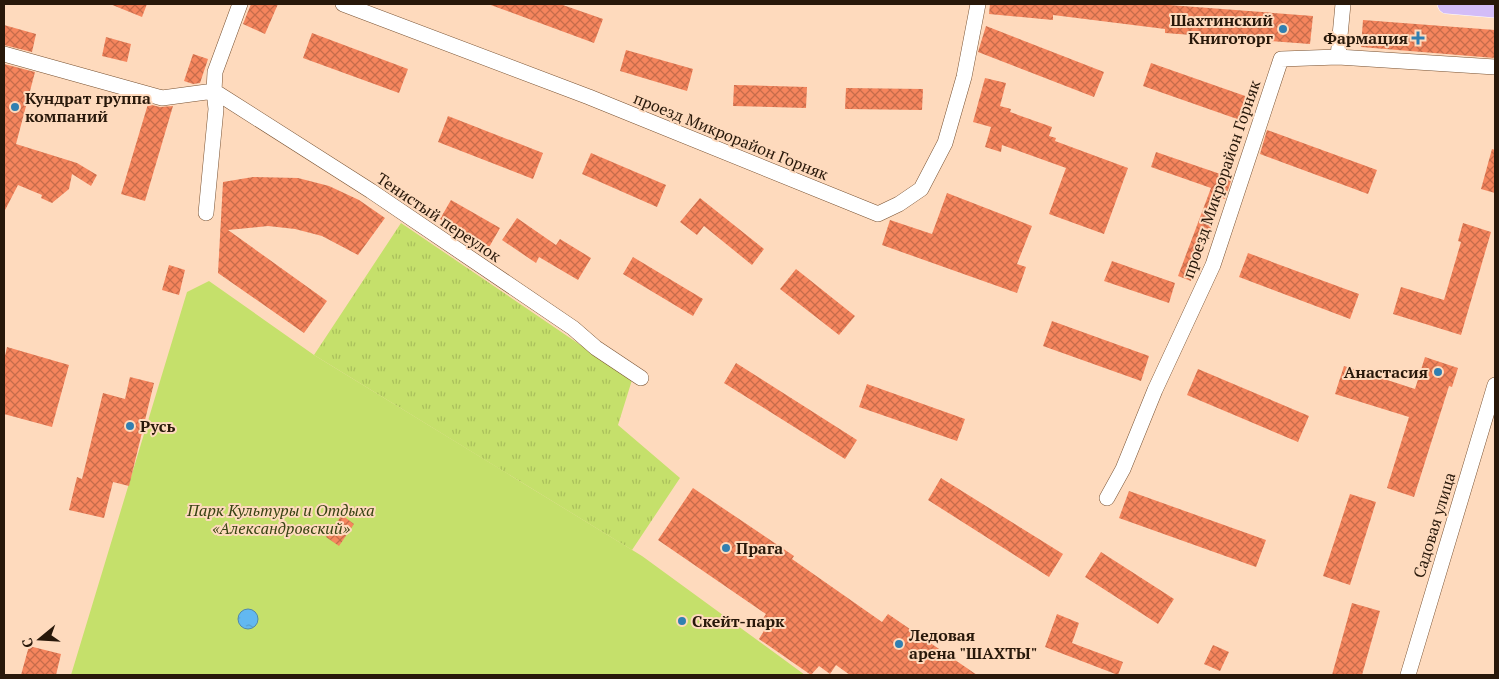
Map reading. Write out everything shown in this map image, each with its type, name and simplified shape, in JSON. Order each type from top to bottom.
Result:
[{"type":"main road","points":[[1447,4],[1495,8]]},
{"type":"street","points":[[206,213],[216,109],[214,91],[215,72],[240,4]]},
{"type":"street","name":"проезд Микрорайон Горняк","points":[[343,4],[589,97],[878,214],[899,204],[921,189],[945,144],[964,77],[978,4]]},
{"type":"street","points":[[1338,57],[1343,4]]},
{"type":"street","points":[[4,54],[162,98],[214,91]]},
{"type":"street","name":"проезд Микрорайон Горняк","points":[[1107,498],[1123,468],[1155,390],[1212,265],[1281,59],[1338,57],[1495,67]]},
{"type":"street","name":"Тенистый переулок","points":[[214,91],[407,215],[573,328],[596,348],[641,378]]},
{"type":"street","name":"Садовая улица","points":[[1408,675],[1495,385]]},
{"type":"green space","points":[[401,223],[632,380],[618,425],[680,478],[632,550],[314,355]]},
{"type":"green space","name":"Парк Культуры и Отдыха «Александровский»","points":[[209,281],[314,355],[642,556],[805,675],[71,675],[187,292]]},
{"type":"water","points":[[248,609],[255,612],[258,619],[255,626],[248,629],[241,626],[238,619],[241,612]]},
{"type":"building","points":[[110,4],[147,4],[142,17]]},
{"type":"building","points":[[251,4],[278,4],[265,34],[243,24]]},
{"type":"building","points":[[488,4],[560,4],[603,19],[594,43]]},
{"type":"building","points":[[990,4],[1156,4],[1313,16],[1310,44],[1165,33],[1165,29],[1053,15],[1053,20],[989,14]]},
{"type":"building","points":[[1363,20],[1495,30],[1495,58],[1361,47]]},
{"type":"building","points":[[4,25],[36,34],[32,52],[4,45]]},
{"type":"building","points":[[986,26],[1104,72],[1094,97],[978,52]]},
{"type":"building","points":[[312,33],[408,69],[399,93],[303,58]]},
{"type":"building","points":[[106,37],[131,44],[127,62],[102,56]]},
{"type":"building","points":[[626,50],[693,69],[687,91],[620,71]]},
{"type":"building","points":[[193,54],[208,59],[200,83],[193,84],[184,81]]},
{"type":"building","points":[[1151,63],[1248,97],[1240,120],[1143,86]]},
{"type":"building","name":"Кундрат группа компаний","points":[[4,64],[35,72],[16,144],[77,163],[97,175],[91,186],[72,174],[69,189],[52,203],[41,198],[42,195],[18,185],[4,212]]},
{"type":"building","points":[[985,78],[1006,83],[1000,106],[1011,109],[1010,112],[1052,127],[1049,136],[1056,138],[1055,141],[1128,168],[1104,234],[1049,214],[1066,168],[1002,145],[1001,152],[985,147],[991,127],[973,122]]},
{"type":"building","points":[[734,85],[807,87],[806,108],[733,106]]},
{"type":"building","points":[[846,88],[923,89],[922,110],[845,109]]},
{"type":"building","points":[[148,104],[160,107],[173,106],[145,201],[121,194]]},
{"type":"building","points":[[448,116],[543,153],[533,179],[438,142]]},
{"type":"building","points":[[1267,130],[1377,170],[1368,194],[1260,154]]},
{"type":"building","points":[[1492,149],[1495,150],[1495,193],[1481,189]]},
{"type":"building","points":[[1156,152],[1232,178],[1225,199],[1222,198],[1191,281],[1178,276],[1211,188],[1151,167]]},
{"type":"building","points":[[591,153],[666,185],[657,207],[582,174]]},
{"type":"building","points":[[253,177],[298,178],[329,186],[359,200],[385,218],[358,255],[322,236],[295,229],[268,226],[228,230],[327,301],[304,333],[218,273],[223,182]]},
{"type":"building","points":[[947,193],[1032,226],[1017,264],[1026,267],[1017,293],[882,245],[890,220],[932,234]]},
{"type":"building","points":[[700,198],[764,249],[752,265],[704,226],[697,235],[680,222]]},
{"type":"building","points":[[451,200],[500,228],[484,256],[466,244],[467,242],[443,228],[446,222],[440,219]]},
{"type":"building","points":[[517,218],[556,245],[560,239],[591,258],[578,280],[539,257],[536,263],[502,240]]},
{"type":"building","points":[[1463,223],[1491,232],[1461,335],[1393,314],[1401,287],[1444,300],[1461,242],[1458,241]]},
{"type":"building","points":[[1248,253],[1359,294],[1350,319],[1239,277]]},
{"type":"building","points":[[633,257],[703,299],[693,316],[623,274]]},
{"type":"building","points":[[1112,261],[1175,283],[1169,303],[1104,281]]},
{"type":"building","points":[[169,265],[185,270],[179,295],[162,290]]},
{"type":"building","points":[[796,269],[855,316],[839,335],[780,289]]},
{"type":"building","points":[[1052,321],[1149,356],[1141,381],[1043,346]]},
{"type":"building","points":[[7,347],[69,365],[52,427],[4,414],[4,360]]},
{"type":"building","points":[[1425,357],[1458,368],[1452,387],[1449,386],[1414,497],[1387,488],[1409,417],[1335,394],[1344,366],[1415,389]]},
{"type":"building","points":[[736,363],[857,440],[845,459],[724,383]]},
{"type":"building","points":[[1198,369],[1309,416],[1298,442],[1187,395]]},
{"type":"building","points":[[130,377],[154,383],[129,486],[113,482],[104,518],[69,510],[77,477],[82,479],[103,393],[125,399]]},
{"type":"building","points":[[867,384],[965,419],[957,441],[859,407]]},
{"type":"building","points":[[941,478],[1063,554],[1049,577],[928,500]]},
{"type":"building","points":[[693,488],[794,556],[792,559],[882,622],[888,614],[977,675],[850,675],[836,665],[830,674],[819,666],[811,675],[759,639],[765,629],[759,624],[766,614],[658,540]]},
{"type":"building","points":[[1129,491],[1266,540],[1256,567],[1119,518]]},
{"type":"building","points":[[1350,494],[1376,502],[1350,585],[1323,576]]},
{"type":"building","points":[[342,515],[354,524],[339,546],[326,537]]},
{"type":"building","points":[[1101,552],[1174,599],[1158,624],[1085,577]]},
{"type":"building","points":[[1352,603],[1380,611],[1362,675],[1332,675]]},
{"type":"building","points":[[1057,614],[1079,623],[1072,643],[1123,662],[1118,675],[1045,647]]},
{"type":"building","points":[[1213,645],[1229,652],[1220,671],[1204,664]]},
{"type":"building","points":[[29,646],[61,654],[56,675],[21,675]]},
{"type":"place","name":"Шахтинский Книготорг","points":[[1283,29]]},
{"type":"place","name":"Фармация","points":[[1418,38]]},
{"type":"place","name":"Кундрат группа компаний","points":[[15,107]]},
{"type":"place","name":"Анастасия","points":[[1438,372]]},
{"type":"place","name":"Русь","points":[[130,426]]},
{"type":"place","name":"Прага","points":[[726,548]]},
{"type":"place","name":"Скейт-парк","points":[[682,621]]},
{"type":"place","name":"Ледовая арена \"ШАХТЫ\"","points":[[899,644]]}]
